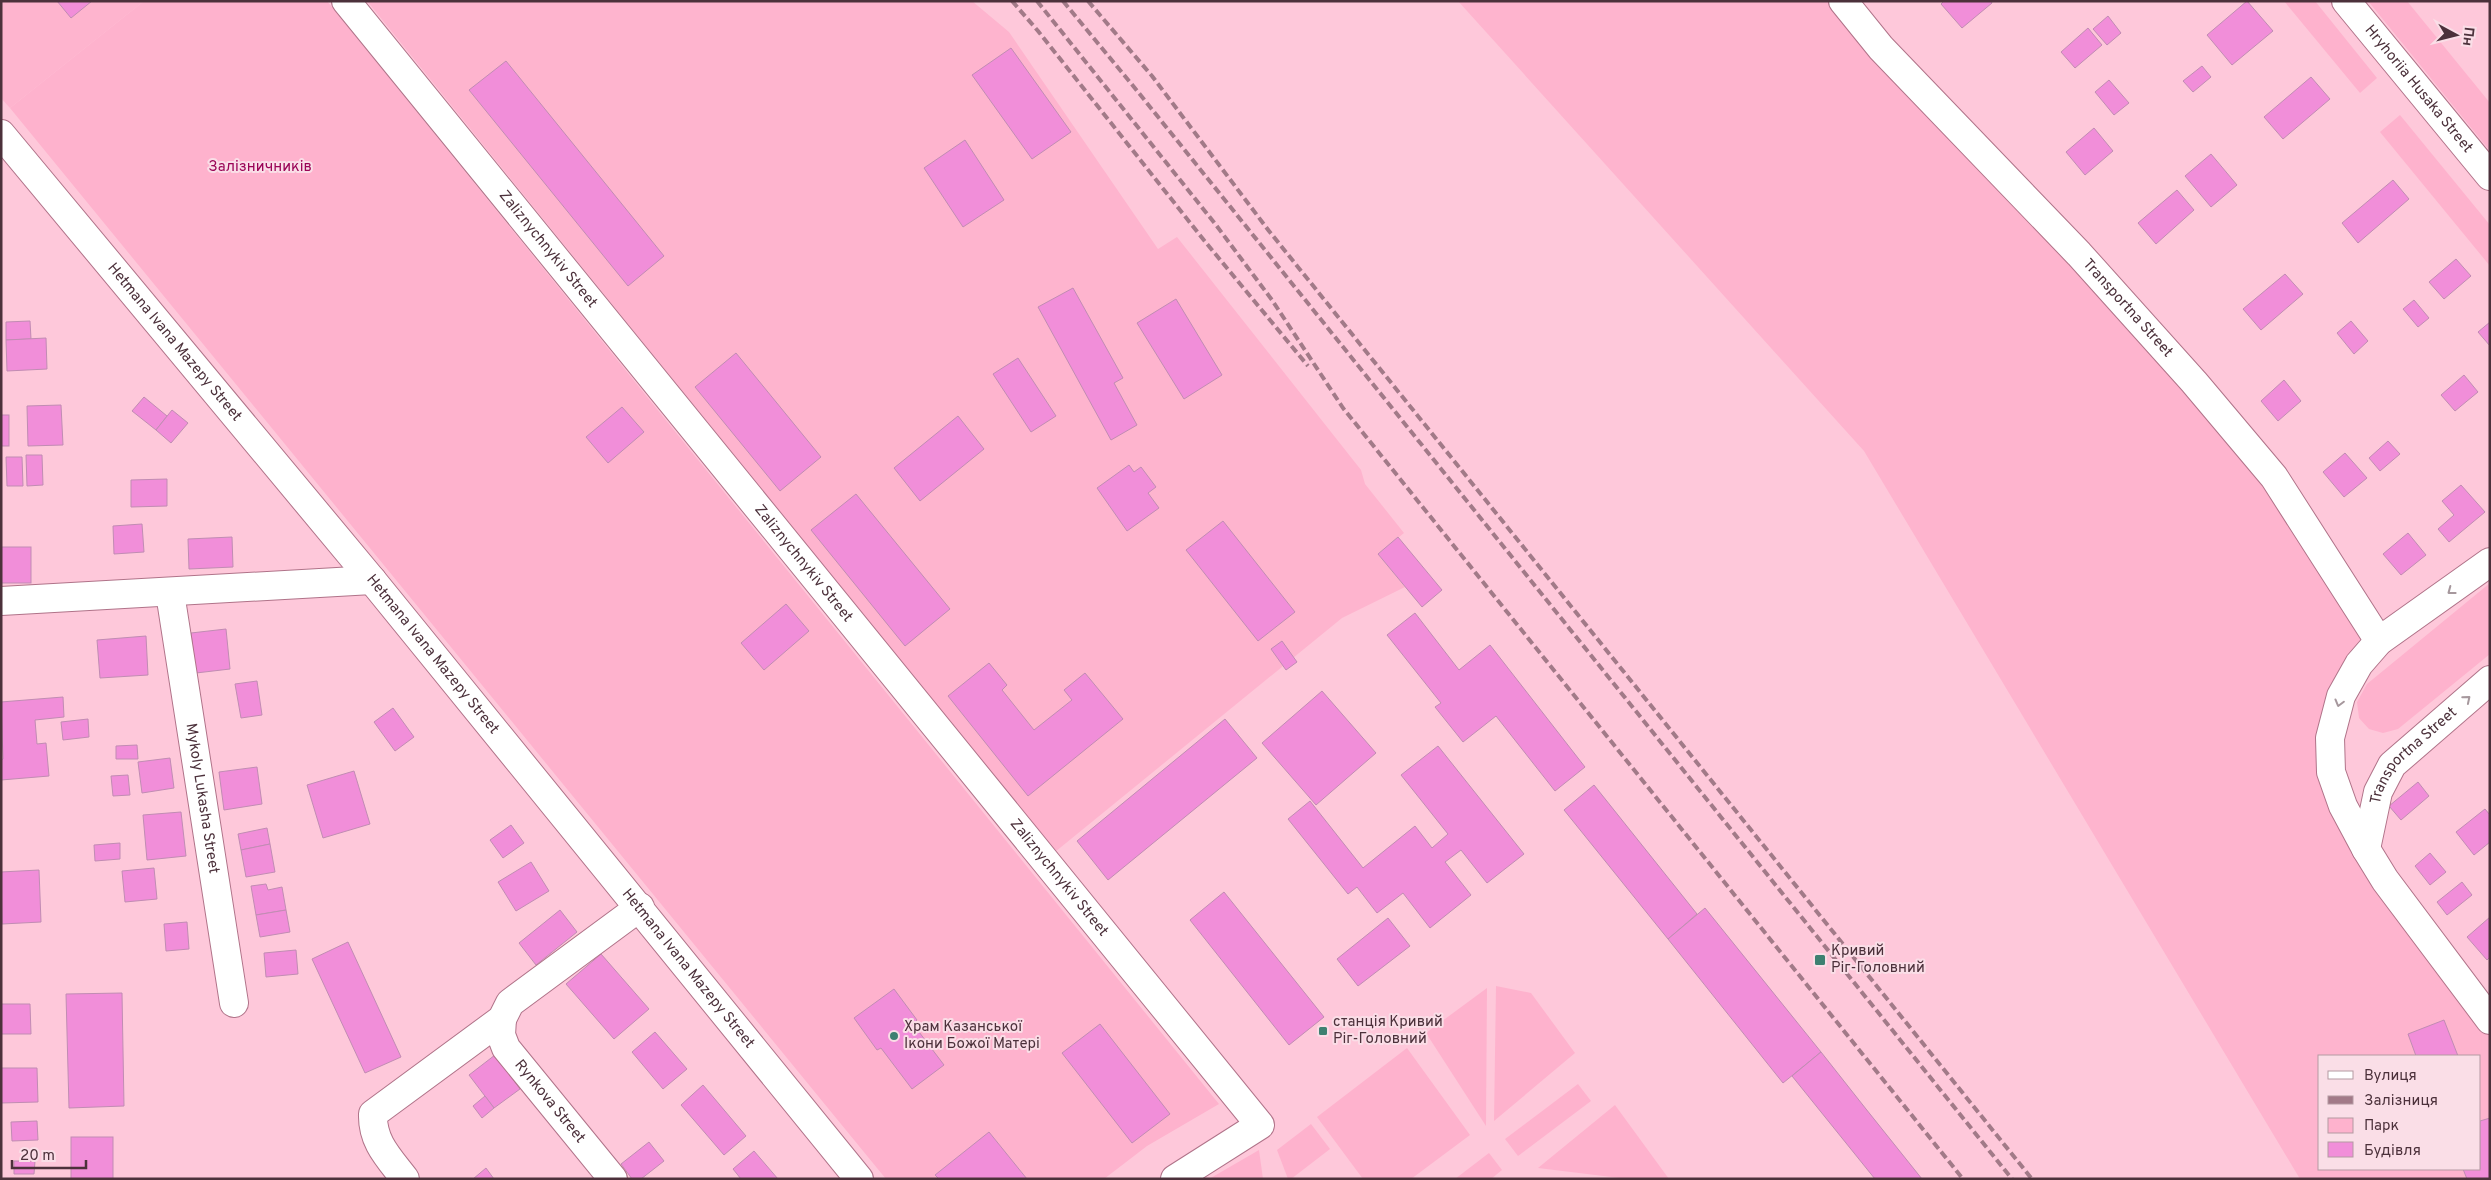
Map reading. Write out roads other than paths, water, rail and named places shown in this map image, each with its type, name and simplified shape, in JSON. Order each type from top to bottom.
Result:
[{"type":"street","name":"Zaliznychnykiv Street","points":[[346,1],[1260,1125],[1175,1179]]},
{"type":"street","name":"Transportna Street","points":[[1843,1],[1880,48],[2079,254],[2194,382],[2274,477],[2379,641]]},
{"type":"street","name":"Hryhoriia Husaka Street","points":[[2346,1],[2490,176]]},
{"type":"street","name":"Hetmana Ivana Mazepy Street","points":[[1,134],[372,580],[859,1179]]},
{"type":"street","points":[[2490,562],[2379,641],[2359,664],[2341,696],[2330,738],[2331,772],[2343,806],[2366,849],[2385,880],[2490,1020]]},
{"type":"street","points":[[1,601],[170,593],[372,580]]},
{"type":"street","name":"Mykoly Lukasha Street","points":[[170,593],[234,1003]]},
{"type":"street","name":"Transportna Street","points":[[2366,849],[2378,792],[2392,765],[2490,680]]},
{"type":"street","points":[[405,1179],[378,1144],[373,1127],[373,1114],[502,1019],[510,1002],[640,908]]},
{"type":"street","name":"Rynkova Street","points":[[502,1019],[501,1035],[506,1048],[613,1179]]},
{"type":"railway","points":[[1012,1],[1038,31],[1203,239],[1308,366]]},
{"type":"railway","points":[[1037,1],[1216,225],[1272,300],[1343,408],[1963,1179]]},
{"type":"railway","points":[[1063,1],[2012,1179]]},
{"type":"railway","points":[[1088,1],[1152,76],[1269,231],[2032,1179]]},
{"type":"place","name":"Кривий Ріг-Головний","points":[[1820,960]]},
{"type":"place","name":"станція Кривий Ріг-Головний","points":[[1323,1031]]},
{"type":"place","name":"Храм Казанської Ікони Божої Матері","points":[[894,1036]]},
{"type":"park label","name":"Залізничників","points":[[260,167]]}]
